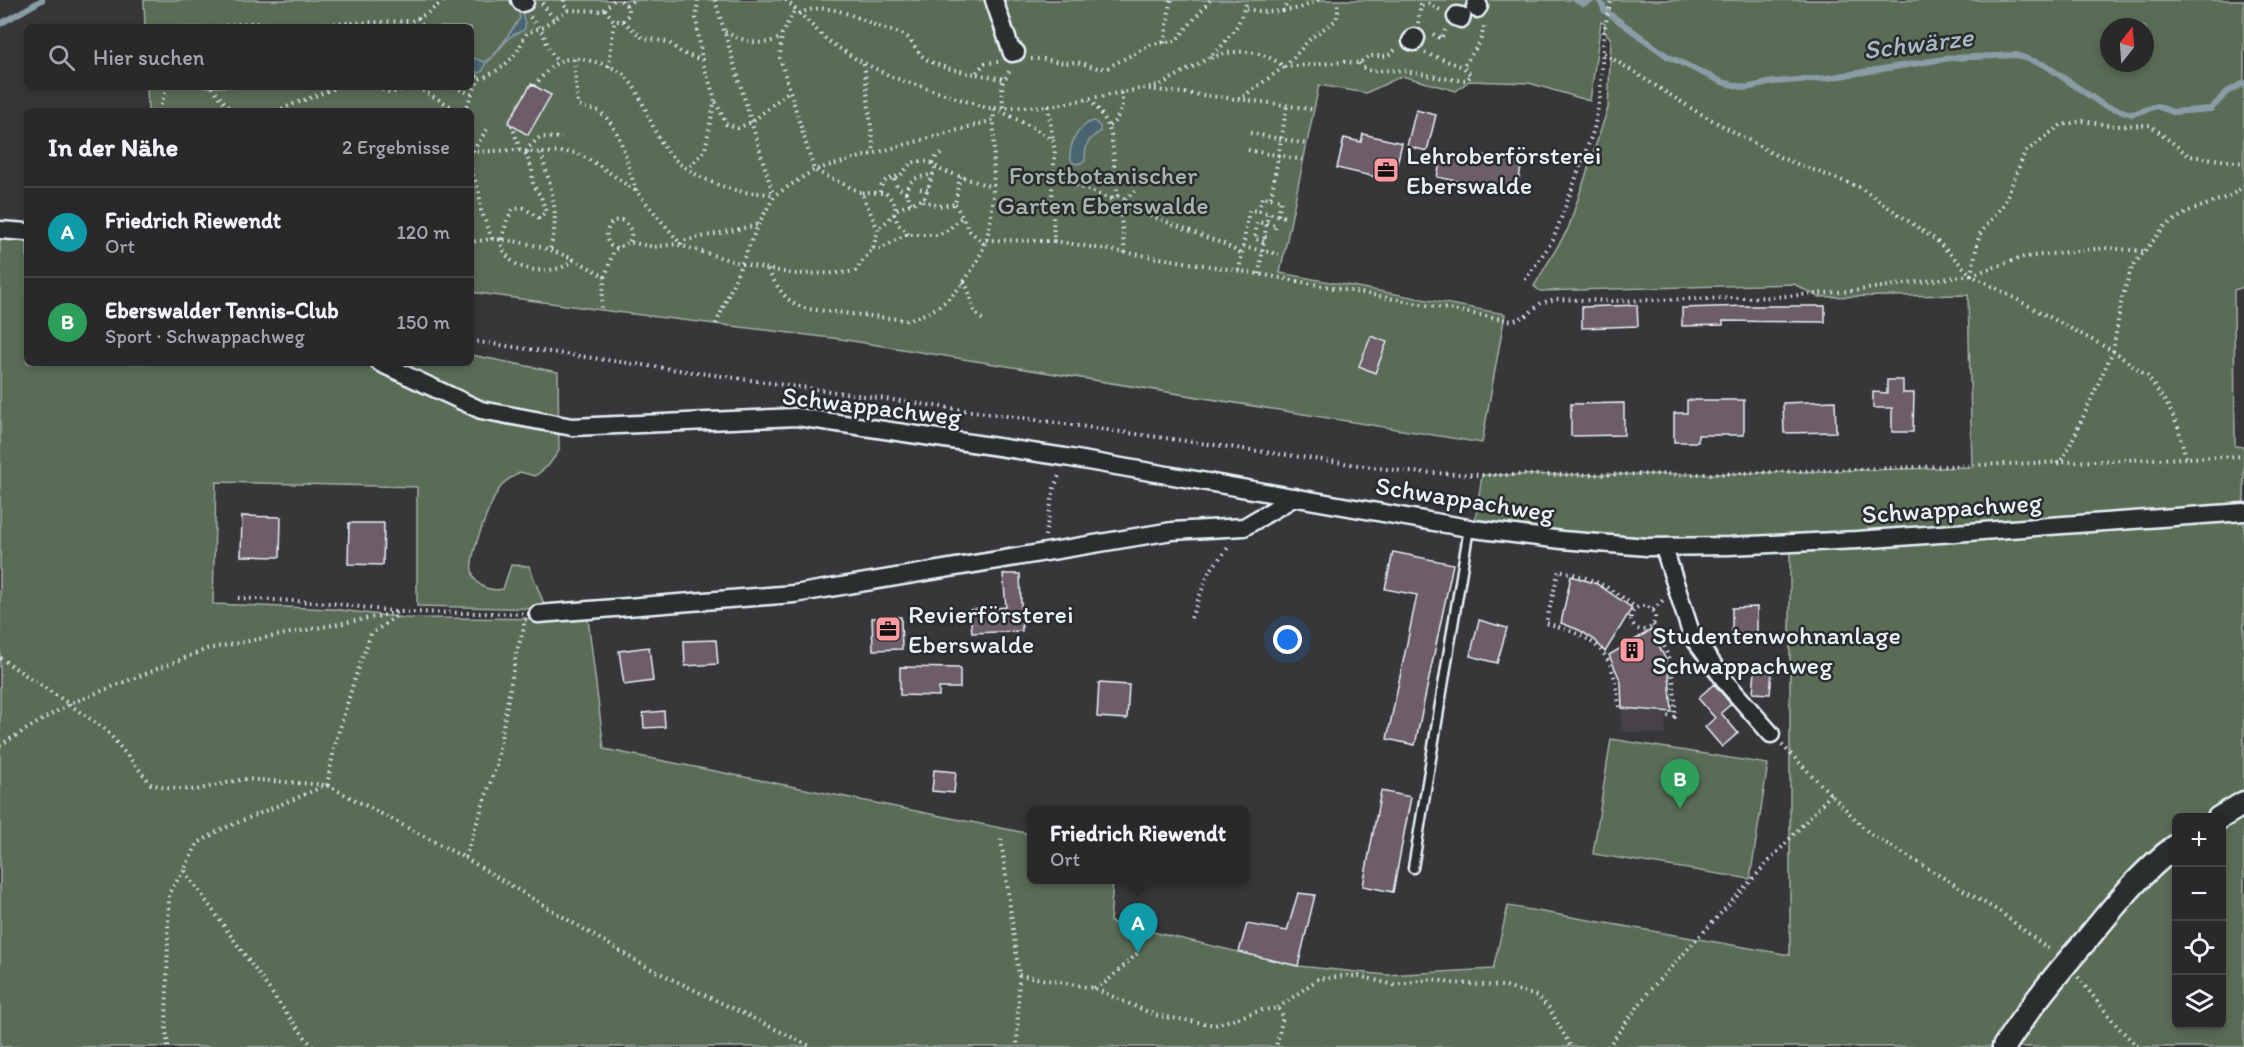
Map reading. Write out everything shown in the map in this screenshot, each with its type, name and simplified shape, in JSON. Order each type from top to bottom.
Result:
[{"type":"main road","points":[[2226,814],[2244,803]]},
{"type":"main road","points":[[2004,1047],[2066,963],[2122,897],[2157,860],[2172,849]]},
{"type":"street","points":[[0,230],[24,232]]},
{"type":"street","name":"Schwappachweg","points":[[386,366],[481,410],[572,427],[797,417],[1065,457],[1469,528],[1562,540],[1664,548],[1857,540],[2244,512]]},
{"type":"street","points":[[531,617],[794,594],[1172,531],[1244,527],[1295,497]]},
{"type":"street","points":[[1664,548],[1692,636],[1729,686],[1771,734]]},
{"type":"lane","points":[[1413,868],[1469,528]]},
{"type":"path","points":[[399,24],[420,17],[445,0]]},
{"type":"path","points":[[541,0],[554,20]]},
{"type":"path","points":[[564,0],[564,5],[568,10]]},
{"type":"path","points":[[474,88],[477,81],[498,71],[516,53],[527,33],[540,28],[568,10],[603,11],[614,0]]},
{"type":"path","points":[[620,0],[626,5],[628,15],[623,21]]},
{"type":"path","points":[[626,5],[634,0]]},
{"type":"path","points":[[698,0],[696,18],[702,60],[723,120],[729,126],[738,128],[752,122],[789,91]]},
{"type":"path","points":[[716,0],[774,195]]},
{"type":"path","points":[[1164,43],[1169,25],[1168,14],[1171,0]]},
{"type":"path","points":[[1024,60],[1077,62],[1107,68],[1152,44],[1176,41],[1210,0]]},
{"type":"path","points":[[1207,59],[1221,47],[1237,26],[1248,0]]},
{"type":"path","points":[[1283,10],[1289,0]]},
{"type":"path","points":[[1245,9],[1264,12],[1300,9],[1319,0]]},
{"type":"path","points":[[1414,42],[1422,0]]},
{"type":"path","points":[[1525,280],[1553,240],[1594,129],[1600,97],[1605,24],[1611,0]]},
{"type":"path","points":[[522,1],[529,15],[540,28],[557,61]]},
{"type":"path","points":[[788,1],[828,41],[864,63],[892,76],[993,108],[1048,106],[1160,85],[1207,59],[1221,54],[1246,51],[1260,54],[1284,67],[1359,63],[1369,56],[1388,56],[1397,48],[1414,42],[1463,67],[1471,75],[1467,80],[1447,79],[1405,70],[1371,71],[1364,69],[1359,63]]},
{"type":"path","points":[[1237,100],[1284,67],[1296,57],[1311,38],[1336,20],[1338,12],[1336,1]]},
{"type":"path","points":[[1422,6],[1429,4],[1451,19],[1442,39],[1428,31]]},
{"type":"path","points":[[799,14],[810,8],[827,6],[853,12],[877,26],[904,35],[919,54],[932,62],[946,68],[1004,80]]},
{"type":"path","points":[[1463,67],[1480,42],[1486,21],[1485,13],[1478,7]]},
{"type":"path","points":[[605,9],[614,21],[609,67]]},
{"type":"path","points":[[795,9],[786,23],[780,58],[814,170],[862,193],[880,192],[891,196],[897,209]]},
{"type":"path","points":[[420,17],[422,24]]},
{"type":"path","points":[[614,21],[623,21],[643,38],[663,40],[682,53],[702,60]]},
{"type":"path","points":[[239,24],[312,24]]},
{"type":"path","points":[[725,31],[749,42],[760,44],[782,37]]},
{"type":"path","points":[[1602,52],[1694,110],[1779,158],[1859,187],[1936,240],[1971,275],[2113,351],[2147,376],[2167,404],[2178,427],[2186,457]]},
{"type":"path","points":[[534,86],[557,61],[568,58],[609,67],[628,78],[662,145],[688,169],[725,187],[774,195]]},
{"type":"path","points":[[574,59],[578,105],[600,112],[610,124],[622,144],[627,168],[637,192]]},
{"type":"path","points":[[864,63],[874,153]]},
{"type":"path","points":[[975,74],[985,63],[1014,65],[1002,87],[1003,107]]},
{"type":"path","points":[[474,75],[481,78]]},
{"type":"path","points":[[1145,88],[1315,110]]},
{"type":"path","points":[[160,108],[167,90]]},
{"type":"path","points":[[214,90],[229,108]]},
{"type":"path","points":[[284,108],[330,90]]},
{"type":"path","points":[[384,90],[390,93],[401,90]]},
{"type":"path","points":[[422,90],[456,108]]},
{"type":"path","points":[[461,90],[471,94]]},
{"type":"path","points":[[464,108],[473,90]]},
{"type":"path","points":[[1109,126],[1117,120],[1122,99],[1121,93]]},
{"type":"path","points":[[688,169],[705,150],[715,99]]},
{"type":"path","points":[[1088,99],[1101,111],[1109,126],[1118,196]]},
{"type":"path","points":[[1271,198],[1287,105]]},
{"type":"path","points":[[1048,106],[1055,151],[1053,241]]},
{"type":"path","points":[[768,270],[780,291],[796,306],[906,320],[939,307],[954,295],[985,242],[992,188],[993,108]]},
{"type":"path","points":[[993,108],[1034,128],[1053,141]]},
{"type":"path","points":[[716,324],[758,225],[774,195],[814,170],[994,120]]},
{"type":"path","points":[[1971,275],[1979,235],[2004,204],[2025,152],[2061,125],[2083,121],[2114,126],[2150,125],[2189,156],[2244,163]]},
{"type":"path","points":[[512,125],[532,169],[533,184],[546,212],[539,218],[525,208],[513,209],[501,239],[502,248],[509,259],[527,270],[554,269],[568,264],[574,258]]},
{"type":"path","points":[[474,149],[487,129]]},
{"type":"path","points":[[1250,133],[1307,144]]},
{"type":"path","points":[[524,151],[540,137],[561,138]]},
{"type":"path","points":[[1248,150],[1304,160]]},
{"type":"path","points":[[474,152],[576,153],[637,192],[681,244],[742,264],[794,274],[855,271],[873,248],[878,230],[897,209],[910,199]]},
{"type":"path","points":[[541,153],[556,216],[550,249]]},
{"type":"path","points":[[923,200],[933,174],[936,156],[942,154]]},
{"type":"path","points":[[880,192],[882,184],[901,175],[911,163],[927,161],[992,188]]},
{"type":"path","points":[[910,199],[908,185],[914,179],[933,174]]},
{"type":"path","points":[[960,176],[955,204],[972,234],[985,242],[1053,241],[1259,274],[1512,321],[1526,316],[1541,303],[1555,299],[1612,301],[1774,297],[1852,291],[1971,275],[2024,257],[2105,248],[2143,251]]},
{"type":"path","points":[[1054,176],[1112,200]]},
{"type":"path","points":[[474,177],[479,191],[481,210],[492,239]]},
{"type":"path","points":[[894,179],[897,187],[910,199],[923,200],[938,206],[955,204]]},
{"type":"path","points":[[2057,464],[2063,458],[2073,439],[2113,351],[2122,298],[2132,267],[2165,226],[2189,211],[2230,196],[2244,186]]},
{"type":"path","points":[[920,189],[928,190]]},
{"type":"path","points":[[1125,199],[1135,191]]},
{"type":"path","points":[[862,193],[878,230]]},
{"type":"path","points":[[1118,196],[1125,199]]},
{"type":"path","points":[[1112,200],[1118,196]]},
{"type":"path","points":[[1259,211],[1262,197],[1281,200],[1278,216]]},
{"type":"path","points":[[1125,199],[1125,206]]},
{"type":"path","points":[[1112,200],[1113,207]]},
{"type":"path","points":[[1120,210],[1125,206]]},
{"type":"path","points":[[1125,206],[1224,244],[1242,254]]},
{"type":"path","points":[[1113,207],[1120,210]]},
{"type":"path","points":[[1102,216],[1113,207]]},
{"type":"path","points":[[1120,210],[1125,253]]},
{"type":"path","points":[[1239,271],[1249,210],[1285,217]]},
{"type":"path","points":[[894,214],[898,224],[909,235]]},
{"type":"path","points":[[1259,274],[1268,214]]},
{"type":"path","points":[[873,248],[881,249],[900,235],[938,235],[948,231],[962,217]]},
{"type":"path","points":[[617,248],[611,246],[606,237],[607,230],[613,221],[621,220],[630,227],[632,234],[629,242]]},
{"type":"path","points":[[1271,238],[1256,233],[1257,222],[1276,225],[1275,230]]},
{"type":"path","points":[[601,309],[605,277],[612,255],[617,248],[629,242],[654,247],[681,244],[688,240],[758,225]]},
{"type":"path","points":[[474,242],[501,239],[550,249],[574,258],[605,277]]},
{"type":"path","points":[[1243,247],[1279,254]]},
{"type":"path","points":[[963,282],[970,291],[974,313],[978,318],[985,320]]},
{"type":"path","points":[[474,341],[1408,472],[1482,475],[1712,474],[2244,456]]},
{"type":"path","points":[[1042,552],[1054,488],[1065,457]]},
{"type":"path","points":[[1191,618],[1209,572],[1237,536]]},
{"type":"path","points":[[1619,707],[1614,672],[1608,659],[1599,648],[1578,632],[1546,623],[1559,570],[1590,578],[1611,588],[1636,608]]},
{"type":"path","points":[[238,598],[330,603],[402,612],[531,617]]},
{"type":"path","points":[[1647,606],[1653,610],[1656,618],[1653,625],[1646,630],[1634,626],[1631,615],[1636,608],[1647,606]]},
{"type":"path","points":[[0,745],[69,704],[207,649],[402,612]]},
{"type":"path","points":[[327,785],[335,744],[371,634],[402,612]]},
{"type":"path","points":[[465,858],[496,766],[516,654],[524,628],[531,617]]},
{"type":"path","points":[[1653,625],[1666,652],[1676,692],[1675,717],[1666,716]]},
{"type":"path","points":[[0,658],[106,730],[151,784],[166,788],[196,790],[244,779],[327,785],[465,858],[643,965],[812,1047]]},
{"type":"path","points":[[1771,734],[1832,793],[1869,833],[2000,912],[2066,963],[2117,1026],[2138,1047]]},
{"type":"path","points":[[168,1047],[166,1030],[169,893],[198,843],[220,830],[327,785]]},
{"type":"path","points":[[1608,1047],[1650,990],[1832,793]]},
{"type":"path","points":[[1001,839],[1019,975],[1017,1047]]},
{"type":"path","points":[[184,870],[313,1047]]},
{"type":"path","points":[[1093,988],[1106,982],[1138,953]]},
{"type":"path","points":[[1019,975],[1093,988],[1155,1015],[1215,1025],[1262,1010],[1278,1008],[1318,979],[1359,976],[1394,985],[1434,979],[1450,983],[1502,986],[1537,996],[1549,1008],[1571,1047]]},
{"type":"path","points":[[1276,1047],[1283,1016],[1278,1008]]},
{"type":"shaded area","points":[[1622,708],[1666,712],[1665,735],[1620,731]]},
{"type":"green space","name":"Forstbotanischer Garten Eberswalde","points":[[144,0],[2244,0],[2244,287],[2234,290],[2235,446],[2244,447],[2244,506],[1849,535],[1717,541],[1596,536],[1475,522],[1482,475],[1711,474],[1972,467],[1968,295],[1818,297],[1794,284],[1540,291],[1534,286],[1568,229],[1608,108],[1611,39],[1604,31],[1605,24],[1601,22],[1590,101],[1529,83],[1469,81],[1456,91],[1402,76],[1366,93],[1319,85],[1280,273],[1505,314],[1482,443],[840,339],[474,292],[474,108],[148,108],[147,90],[474,90],[474,24],[145,24]]},
{"type":"green space","points":[[0,236],[24,238],[24,366],[474,366],[474,356],[558,372],[559,451],[548,466],[535,476],[520,472],[499,489],[483,525],[472,562],[473,576],[479,584],[493,590],[503,589],[511,565],[529,566],[546,609],[417,606],[417,487],[216,482],[213,604],[332,609],[405,618],[588,619],[604,749],[1027,833],[1027,884],[1113,884],[1110,922],[1298,966],[1387,975],[1493,969],[1508,906],[1790,955],[1790,552],[2244,520],[2244,792],[2208,813],[2172,813],[2172,835],[2136,865],[2000,1030],[1990,1047],[0,1047]]},
{"type":"green space","points":[[1611,739],[1768,764],[1750,879],[1593,854]]},
{"type":"green space","points":[[2244,816],[2244,1047],[2014,1047],[2148,882],[2172,861],[2172,1029],[2226,1029],[2226,827]]},
{"type":"water","points":[[520,8],[525,29],[510,37],[495,55],[485,64],[483,71],[479,73],[474,71],[474,58],[484,62],[492,57],[520,18],[518,9]]},
{"type":"water","points":[[1094,121],[1100,126],[1100,132],[1088,144],[1085,161],[1077,164],[1072,162],[1070,156],[1074,140],[1085,125]]},
{"type":"building","points":[[531,84],[551,95],[528,135],[508,123]]},
{"type":"building","points":[[1416,110],[1436,115],[1427,151],[1407,146]]},
{"type":"building","points":[[1363,134],[1402,143],[1393,181],[1337,168],[1344,138],[1361,142]]},
{"type":"building","points":[[1472,153],[1522,163],[1516,193],[1437,177],[1442,154],[1471,160]]},
{"type":"building","points":[[1637,305],[1638,326],[1582,328],[1582,307]]},
{"type":"building","points":[[1825,306],[1825,322],[1723,321],[1723,325],[1682,326],[1682,308]]},
{"type":"building","points":[[1371,336],[1387,342],[1375,373],[1359,366]]},
{"type":"building","points":[[1887,380],[1903,380],[1903,393],[1914,393],[1913,432],[1892,432],[1892,408],[1873,408],[1873,392],[1887,393]]},
{"type":"building","points":[[1687,400],[1744,400],[1744,435],[1698,435],[1698,442],[1674,442],[1674,413],[1687,413]]},
{"type":"building","points":[[1835,401],[1836,432],[1784,433],[1783,403]]},
{"type":"building","points":[[1624,403],[1624,435],[1571,436],[1571,404]]},
{"type":"building","points":[[242,516],[281,517],[280,557],[241,556]]},
{"type":"building","points":[[349,523],[384,523],[383,565],[348,564]]},
{"type":"building","points":[[1393,552],[1453,564],[1415,745],[1387,739],[1417,595],[1385,589]]},
{"type":"building","points":[[1003,574],[1020,574],[1022,631],[972,633],[970,610],[1006,607]]},
{"type":"building","points":[[1571,576],[1597,584],[1632,608],[1605,652],[1595,640],[1561,623]]},
{"type":"building","points":[[1757,607],[1757,639],[1732,639],[1732,608]]},
{"type":"building","points":[[901,617],[902,649],[873,650],[872,618]]},
{"type":"building","points":[[1479,620],[1507,628],[1497,663],[1470,656]]},
{"type":"building","points":[[1651,630],[1665,658],[1672,712],[1622,708],[1621,682],[1609,655]]},
{"type":"building","points":[[716,640],[718,664],[685,666],[684,641]]},
{"type":"building","points":[[649,647],[653,681],[624,685],[619,651]]},
{"type":"building","points":[[900,667],[960,668],[960,688],[939,688],[939,696],[900,695]]},
{"type":"building","points":[[1755,671],[1772,672],[1770,694],[1753,693]]},
{"type":"building","points":[[1099,683],[1129,685],[1127,719],[1097,717]]},
{"type":"building","points":[[1714,684],[1731,704],[1721,713],[1738,733],[1722,747],[1705,727],[1715,718],[1698,698]]},
{"type":"building","points":[[664,711],[665,727],[644,728],[643,713]]},
{"type":"building","points":[[934,770],[956,772],[954,793],[932,791]]},
{"type":"building","points":[[1381,791],[1411,797],[1393,892],[1363,886]]},
{"type":"building","points":[[1298,893],[1315,895],[1298,966],[1239,952],[1247,924],[1287,931]]},
{"type":"waterway","name":"Schwärze","points":[[0,24],[42,0]]},
{"type":"waterway","name":"Schwärze","points":[[1576,0],[1583,4],[1592,0]]},
{"type":"waterway","name":"Schwärze","points":[[1599,0],[1604,10],[1667,56],[1722,82],[1746,88],[1773,82],[1827,78],[1950,58],[2016,55],[2045,65],[2103,105],[2132,114],[2157,106],[2173,112],[2211,109],[2227,92],[2244,83]]},
{"type":"place","name":"Lehroberförsterei Eberswalde","points":[[1386,170]]},
{"type":"place","name":"Revierförsterei Eberswalde","points":[[888,629]]},
{"type":"place","name":"Studentenwohnanlage Schwappachweg","points":[[1632,650]]},
{"type":"place","name":"Eberswalder Tennis-Club","points":[[1680,809]]},
{"type":"place","name":"Friedrich Riewendt","points":[[1138,953]]}]
